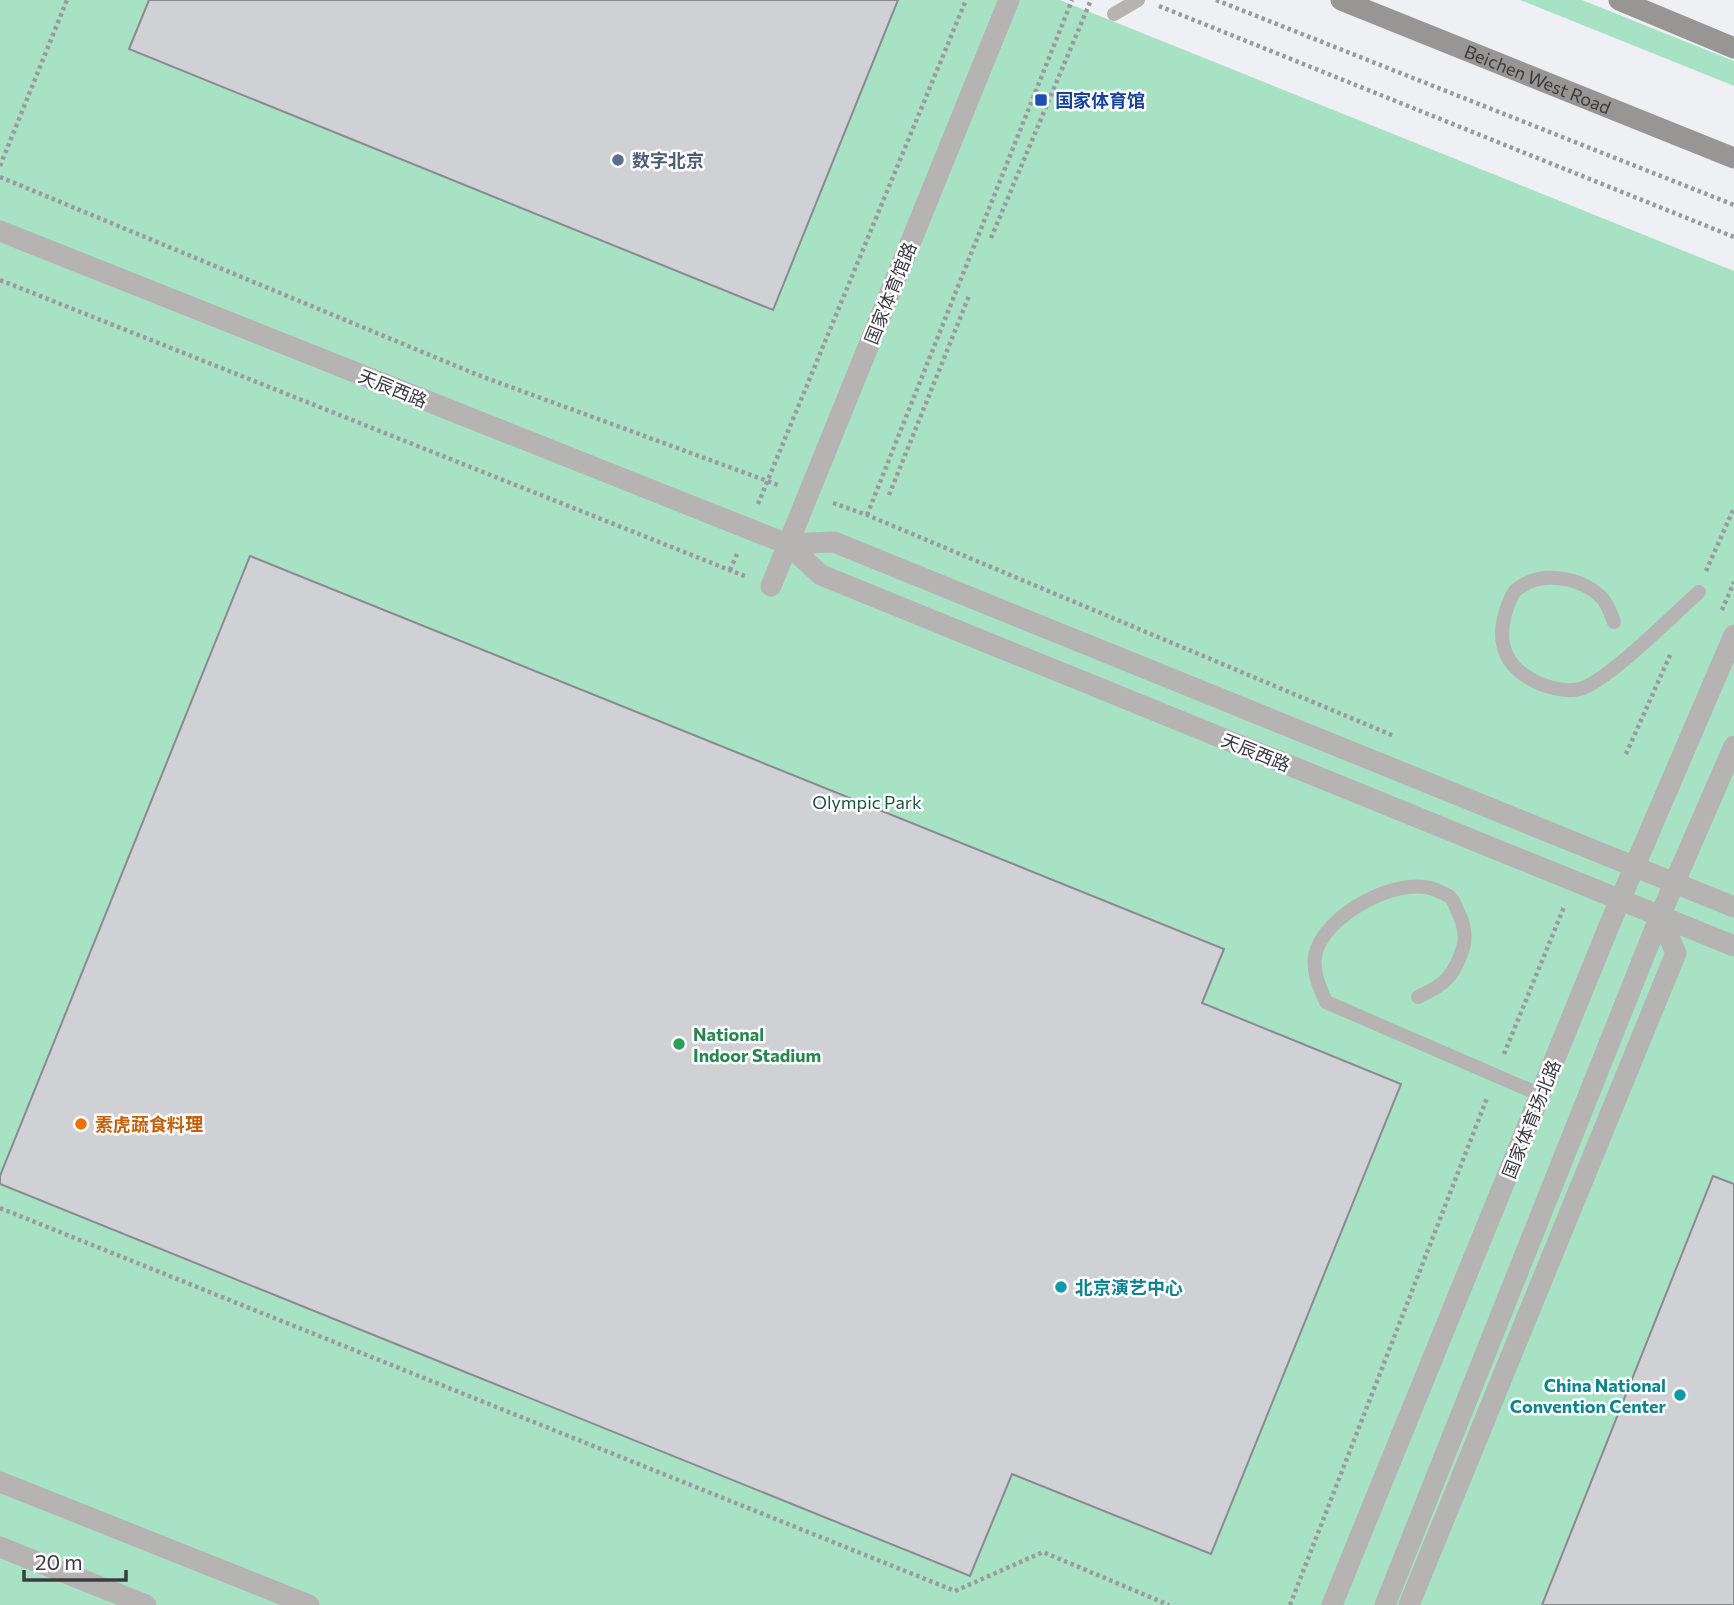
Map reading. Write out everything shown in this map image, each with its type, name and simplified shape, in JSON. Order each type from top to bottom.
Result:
[{"type":"main road","name":"Beichen West Road","points":[[1341,0],[1734,158]]},
{"type":"main road","points":[[1619,0],[1734,48]]},
{"type":"street","name":"国家体育馆路","points":[[771,586],[1009,0]]},
{"type":"street","name":"天辰西路","points":[[0,231],[787,544],[821,575],[1734,946]]},
{"type":"street","name":"天辰西路","points":[[787,544],[834,542],[1734,906]]},
{"type":"street","name":"国家体育场北路","points":[[1332,1605],[1609,926],[1734,635]]},
{"type":"street","points":[[1385,1605],[1660,916],[1734,746]]},
{"type":"street","points":[[1409,1605],[1676,953],[1660,916]]},
{"type":"street","points":[[0,1482],[309,1605]]},
{"type":"street","points":[[0,1547],[145,1605]]},
{"type":"lane","points":[[1114,14],[1138,0]]},
{"type":"lane","points":[[1614,622],[1604,600],[1584,584],[1558,578],[1535,580],[1514,592],[1501,623],[1504,654],[1520,673],[1543,687],[1579,690],[1605,676],[1699,592]]},
{"type":"lane","points":[[1418,997],[1441,986],[1455,969],[1465,943],[1462,919],[1450,896],[1427,886],[1400,887],[1374,896],[1327,932],[1315,954],[1315,979],[1326,1002],[1541,1095]]},
{"type":"path","points":[[0,166],[67,0]]},
{"type":"path","points":[[730,570],[966,0]]},
{"type":"path","points":[[867,515],[1072,0]]},
{"type":"path","points":[[991,239],[1091,0]]},
{"type":"path","points":[[1216,0],[1734,205]]},
{"type":"path","points":[[1158,5],[1734,237]]},
{"type":"path","points":[[0,280],[771,586]]},
{"type":"path","points":[[889,495],[969,296]]},
{"type":"path","points":[[1290,1605],[1495,1075],[1574,881]]},
{"type":"path","points":[[1563,908],[1609,926]]},
{"type":"path","points":[[0,1208],[955,1591],[1043,1552],[1169,1605]]},
{"type":"green space","name":"Olympic Park","points":[[0,0],[1060,0],[1734,271],[1734,1605],[0,1605]]},
{"type":"green space","points":[[1520,0],[1582,0],[1734,61],[1734,86]]},
{"type":"building","name":"数字北京","points":[[149,0],[898,0],[773,310],[129,49]]},
{"type":"building","name":"National Indoor Stadium","points":[[250,556],[1224,949],[1202,1003],[1401,1084],[1211,1554],[1012,1474],[970,1576],[0,1184],[0,1176]]},
{"type":"building","name":"China National Convention Center","points":[[1713,1176],[1734,1184],[1734,1605],[1542,1605]]},
{"type":"place","name":"国家体育馆","points":[[1041,100]]},
{"type":"place","name":"数字北京","points":[[618,160]]},
{"type":"place","name":"National Indoor Stadium","points":[[679,1044]]},
{"type":"place","name":"素虎蔬食料理","points":[[81,1124]]},
{"type":"place","name":"北京演艺中心","points":[[1061,1287]]},
{"type":"place","name":"China National Convention Center","points":[[1680,1395]]}]
